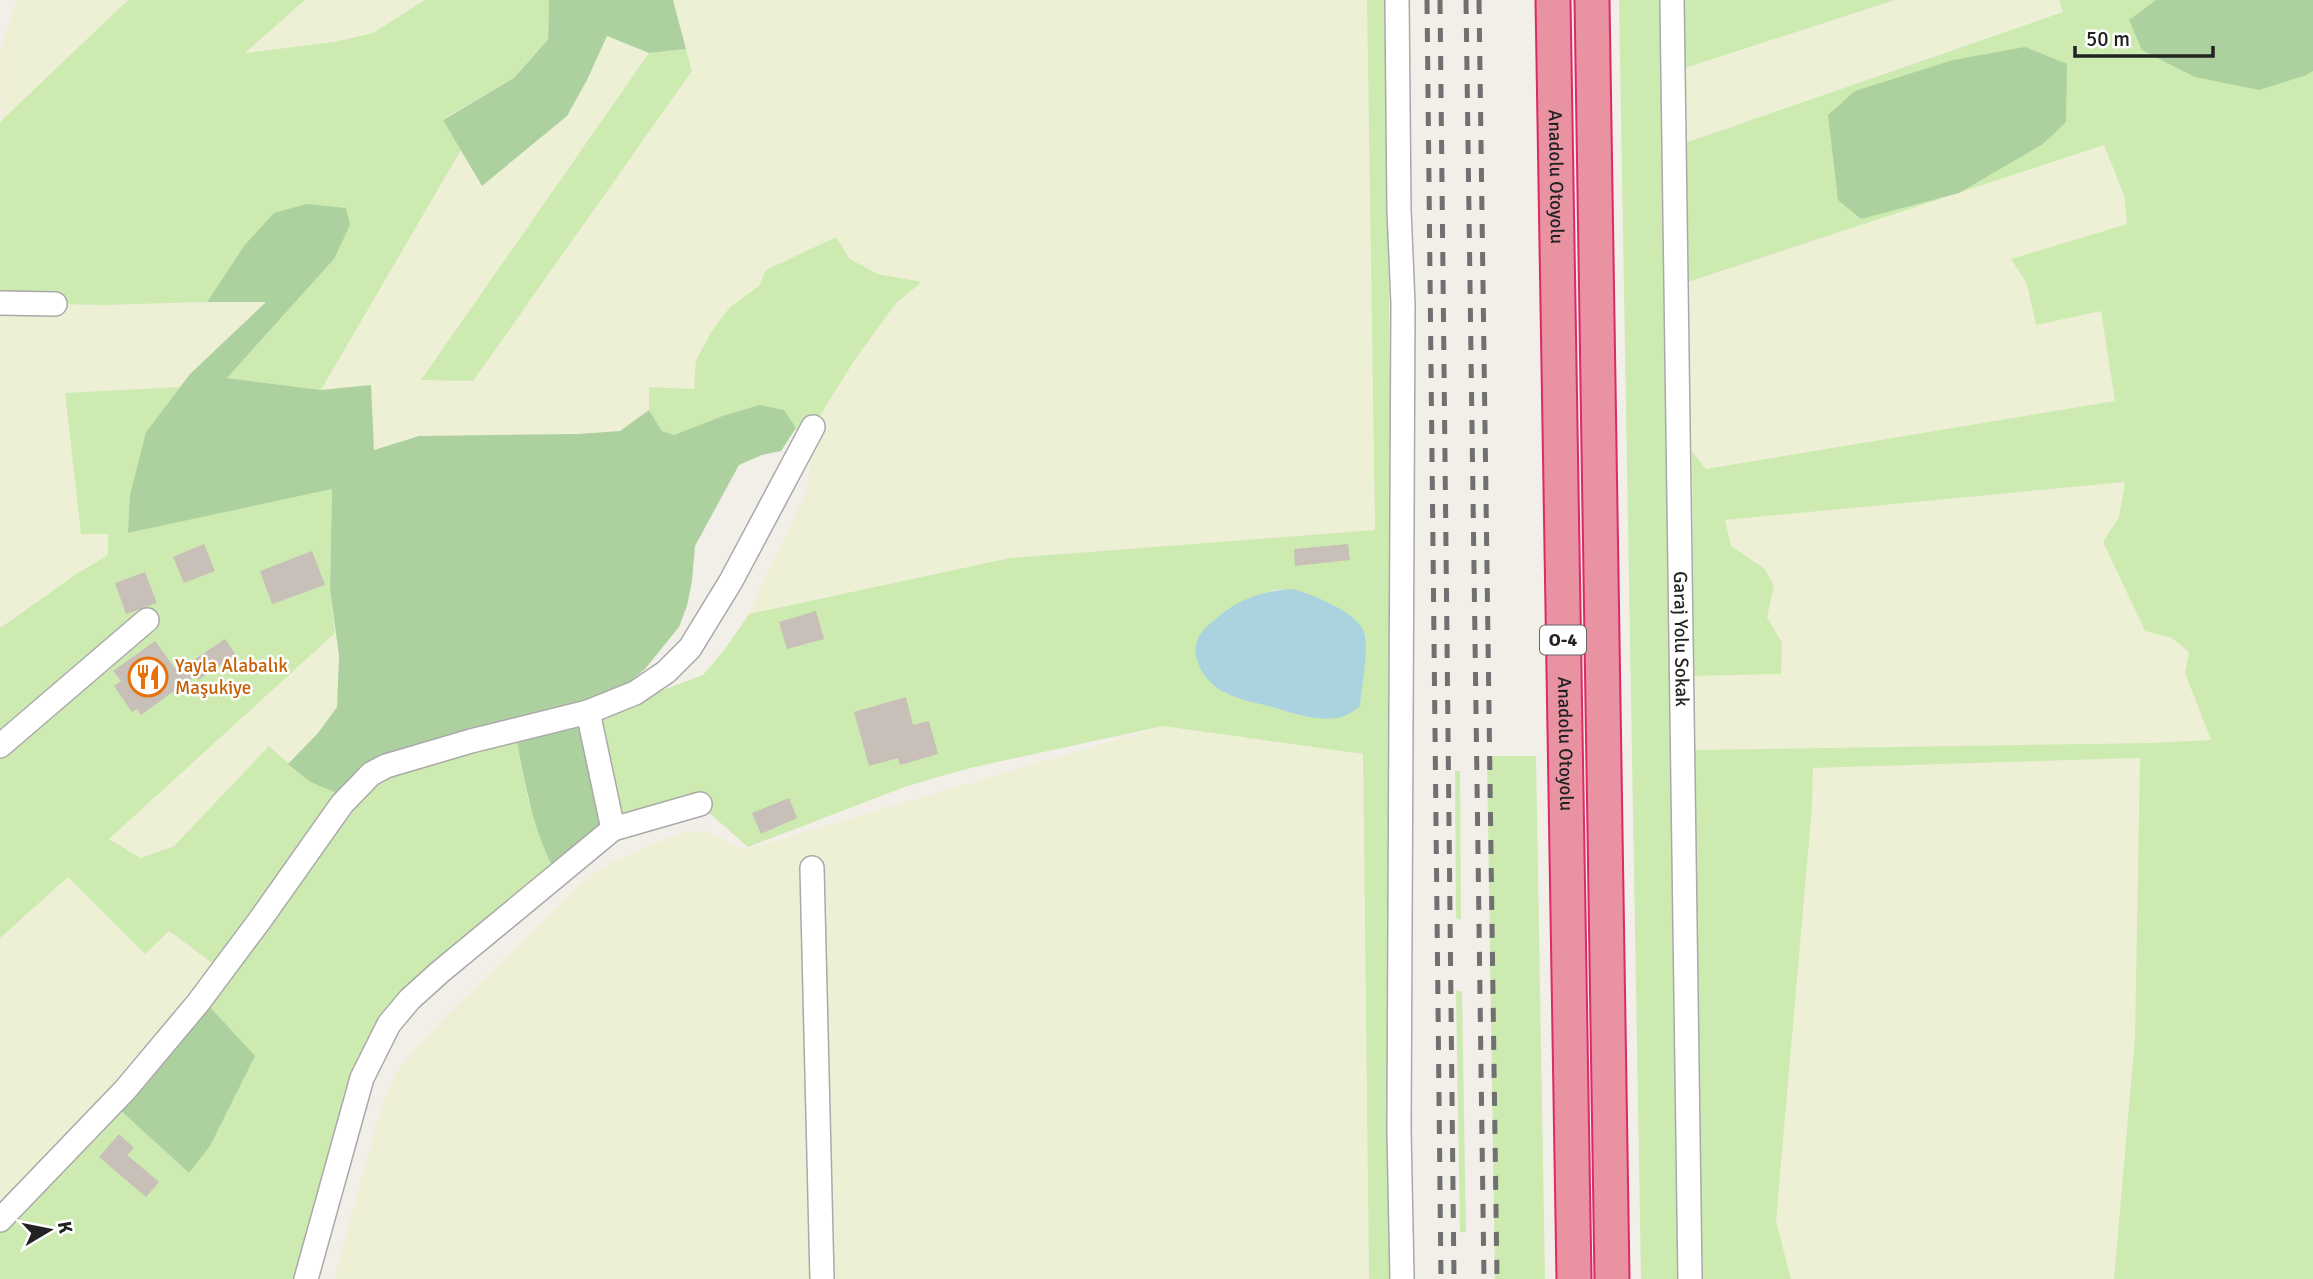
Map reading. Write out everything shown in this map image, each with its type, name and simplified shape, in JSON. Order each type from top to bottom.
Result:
[{"type":"highway","name":"Anadolu Otoyolu","points":[[1553,0],[1574,1279]]},
{"type":"highway","name":"Anadolu Otoyolu","points":[[1592,0],[1612,1279]]},
{"type":"street","points":[[1397,0],[1399,210],[1403,304],[1399,1117],[1402,1279]]},
{"type":"street","name":"Garaj Yolu Sokak","points":[[1672,0],[1690,1279]]},
{"type":"street","points":[[0,303],[55,304]]},
{"type":"street","points":[[0,1220],[125,1090],[198,1003],[342,804],[371,774],[386,766],[471,741],[588,712],[635,693],[666,672],[690,648],[731,581],[813,427]]},
{"type":"street","points":[[0,746],[147,620]]},
{"type":"street","points":[[588,712],[614,829]]},
{"type":"street","points":[[306,1279],[362,1078],[389,1024],[410,999],[440,972],[614,829],[700,804]]},
{"type":"street","points":[[812,868],[822,1279]]},
{"type":"green space","points":[[17,0],[128,0],[1,122],[0,50]]},
{"type":"green space","points":[[128,0],[305,0],[245,53],[334,42],[373,33],[425,0],[549,0],[548,38],[514,78],[443,119],[461,150],[321,390],[227,378],[334,259],[244,246],[207,302],[105,305],[0,303],[0,122]]},
{"type":"green space","points":[[305,0],[425,0],[373,33],[334,42],[244,54]]},
{"type":"green space","points":[[549,0],[673,0],[686,49],[649,53],[607,36],[567,116],[482,186],[443,120],[514,78],[548,39]]},
{"type":"green space","points":[[673,0],[1367,0],[1375,530],[1010,558],[749,614],[808,487],[813,427],[854,361],[897,302],[921,282],[878,274],[850,259],[836,237],[766,270],[759,286],[730,307],[696,360],[695,389],[649,387],[649,410],[620,431],[419,436],[374,450],[321,390],[461,150],[483,186],[567,116],[607,36],[649,53],[422,380],[473,381],[692,71]]},
{"type":"green space","points":[[1367,0],[1385,0],[1402,1279],[1369,1279],[1363,754],[1163,726],[970,768],[907,786],[748,847],[700,805],[613,829],[588,712],[652,694],[703,675],[749,614],[1010,558],[1375,530]],"holes":[[[1293,589],[1300,715],[1225,693],[1211,684],[1248,598],[1275,590]]]},
{"type":"green space","points":[[1619,0],[1665,0],[1686,1279],[1641,1279]]},
{"type":"green space","points":[[1682,0],[1895,0],[1685,68]]},
{"type":"green space","points":[[1895,0],[2059,0],[2063,11],[1685,143],[1685,69]]},
{"type":"green space","points":[[2059,0],[2313,0],[2313,1279],[2114,1279],[2135,1037],[2140,758],[1813,768],[1812,807],[1776,1221],[1791,1279],[1698,1279],[1691,796],[1694,768],[1691,756],[1694,750],[2211,740],[2185,673],[2189,652],[2172,638],[2145,631],[2103,542],[2119,517],[2125,482],[1725,520],[1731,546],[1765,569],[1774,586],[1767,617],[1782,643],[1781,674],[1694,676],[1692,451],[1706,469],[2115,401],[2101,311],[2036,325],[2027,284],[2011,259],[2127,224],[2124,195],[2104,145],[1688,282],[1685,143],[2063,12]]},
{"type":"green space","points":[[2156,0],[2313,0],[2313,71],[2259,90],[2195,77],[2142,50],[2129,20]]},
{"type":"green space","points":[[2025,47],[2067,64],[2066,122],[2043,144],[1959,193],[1861,219],[1838,200],[1828,115],[1855,91],[1953,60]]},
{"type":"green space","points":[[686,49],[692,71],[473,381],[421,380],[649,53]]},
{"type":"green space","points":[[2104,145],[2124,196],[2127,224],[2011,260],[2027,284],[2036,325],[2101,310],[2115,401],[1706,469],[1692,451],[1688,282]]},
{"type":"green space","points":[[306,204],[346,208],[350,225],[334,259],[227,378],[321,390],[371,385],[374,450],[419,436],[620,431],[649,410],[662,431],[674,435],[759,405],[784,410],[796,428],[781,451],[762,455],[739,465],[695,546],[692,581],[679,627],[645,669],[617,692],[339,794],[310,782],[288,764],[318,733],[337,707],[339,656],[330,589],[332,489],[128,533],[130,495],[146,432],[190,374],[266,302],[207,302],[244,246],[274,213]]},
{"type":"green space","points":[[836,237],[850,259],[878,274],[922,282],[897,302],[854,361],[813,427],[795,430],[796,428],[759,405],[674,435],[662,431],[649,410],[649,387],[694,389],[696,360],[712,331],[730,307],[759,286],[766,270]]},
{"type":"green space","points":[[266,302],[190,374],[180,387],[65,393],[81,533],[108,534],[108,555],[0,628],[0,303],[105,305]]},
{"type":"green space","points":[[180,387],[146,432],[128,533],[332,488],[330,589],[335,633],[109,839],[141,858],[174,846],[269,746],[310,782],[339,794],[216,966],[169,931],[145,954],[68,877],[0,938],[0,628],[108,555],[108,534],[81,534],[65,393]]},
{"type":"green space","points":[[2126,482],[2119,517],[2103,542],[2145,631],[2173,638],[2189,652],[2185,673],[2212,742],[1694,750],[1694,676],[1780,674],[1782,643],[1767,617],[1765,569],[1731,546],[1724,520]]},
{"type":"green space","points":[[335,633],[339,656],[337,707],[318,733],[288,764],[269,746],[174,846],[141,858],[109,838]]},
{"type":"green space","points":[[581,720],[603,816],[600,829],[555,871],[535,822],[516,737]]},
{"type":"green space","points":[[1163,726],[1363,754],[1369,1279],[334,1279],[380,1112],[396,1071],[441,1021],[584,881],[610,863],[682,832],[708,831],[743,850]]},
{"type":"green space","points":[[516,737],[528,799],[555,871],[386,1016],[302,1279],[0,1279],[0,1232],[120,1110],[189,1173],[209,1006],[368,790],[403,771]]},
{"type":"green space","points":[[1487,756],[1536,756],[1545,1279],[1495,1279]]},
{"type":"green space","points":[[2141,758],[2135,1037],[2114,1279],[1791,1279],[1776,1221],[1812,807],[1813,768]]},
{"type":"green space","points":[[1455,771],[1460,771],[1459,920],[1456,918]]},
{"type":"green space","points":[[67,876],[145,954],[168,931],[216,966],[121,1082],[4,1203],[0,1198],[0,938]]},
{"type":"green space","points":[[1456,991],[1462,991],[1466,1232],[1460,1232]]},
{"type":"green space","points":[[209,1006],[255,1056],[210,1146],[189,1173],[120,1110]]},
{"type":"water","points":[[1293,589],[1345,612],[1355,619],[1365,635],[1360,706],[1346,715],[1328,719],[1312,717],[1237,698],[1213,685],[1198,664],[1195,648],[1198,637],[1218,617],[1253,597],[1272,591]]},
{"type":"building","points":[[204,544],[215,571],[184,583],[173,557]]},
{"type":"building","points":[[1348,544],[1350,560],[1295,566],[1294,549]]},
{"type":"building","points":[[312,551],[325,585],[272,604],[260,571]]},
{"type":"building","points":[[145,572],[157,603],[126,614],[115,583]]},
{"type":"building","points":[[816,611],[824,639],[787,649],[779,622]]},
{"type":"building","points":[[225,639],[236,655],[198,680],[195,676],[141,715],[137,709],[132,712],[114,686],[121,681],[113,671],[155,641],[177,671]]},
{"type":"building","points":[[906,697],[913,725],[929,721],[938,754],[900,765],[898,758],[869,766],[854,712]]},
{"type":"building","points":[[789,798],[797,818],[761,834],[752,813]]},
{"type":"building","points":[[119,1134],[134,1148],[127,1155],[159,1182],[146,1197],[99,1157]]},
{"type":"railway","points":[[1427,0],[1441,1279]]},
{"type":"railway","points":[[1440,0],[1454,1279]]},
{"type":"railway","points":[[1466,0],[1484,1279]]},
{"type":"railway","points":[[1479,0],[1497,1279]]},
{"type":"place","name":"Yayla Alabalık Maşukiye","points":[[148,677]]}]
